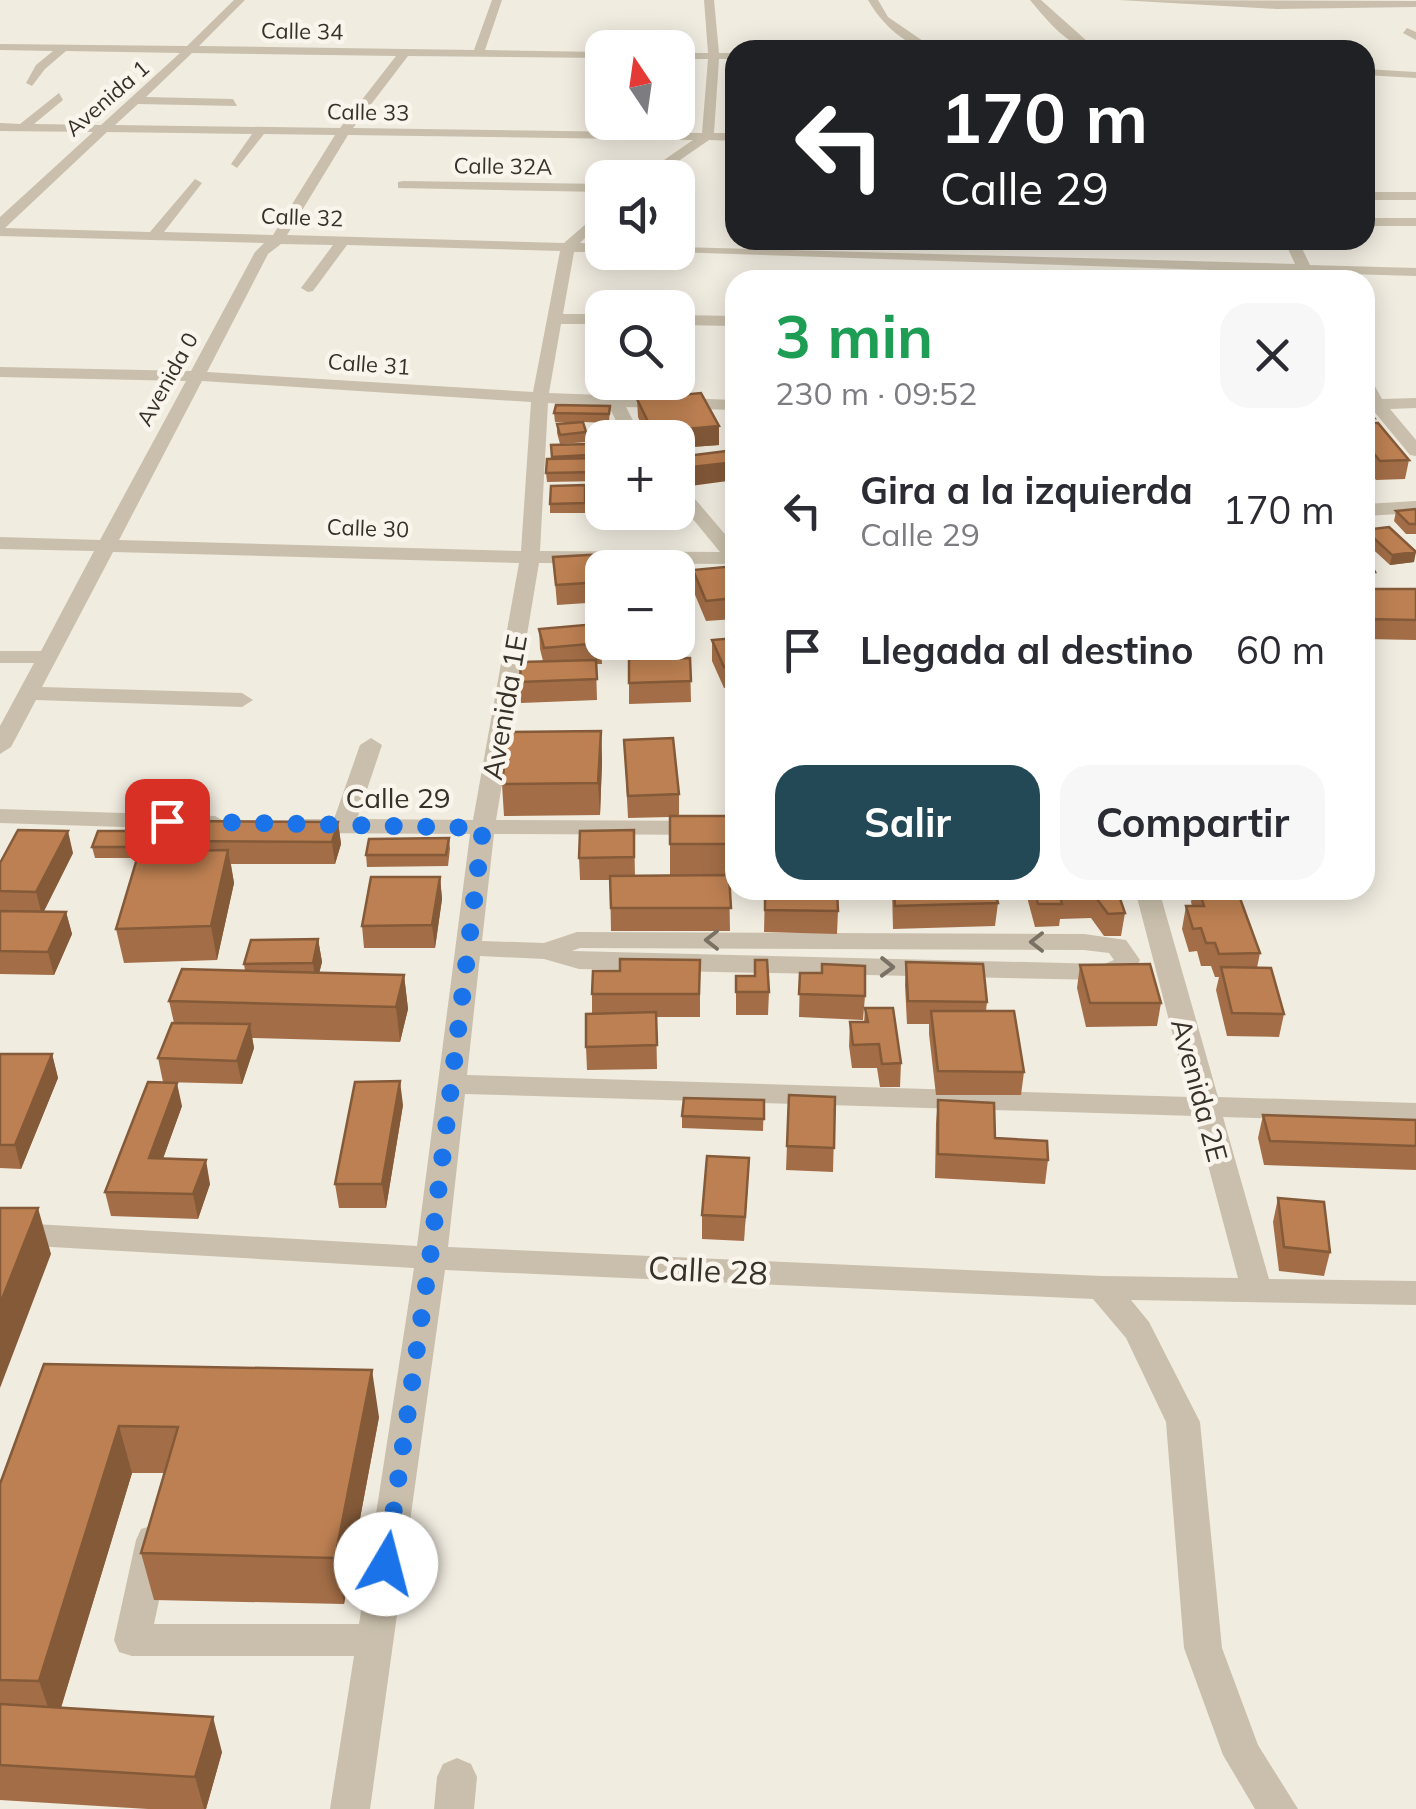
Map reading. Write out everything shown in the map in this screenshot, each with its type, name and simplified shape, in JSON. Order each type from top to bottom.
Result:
[{"type":"street","name":"Avenida 1","points":[[0,228],[99,129],[192,49],[240,0]]},
{"type":"street","points":[[478,53],[497,0]]},
{"type":"street","points":[[671,160],[706,136],[710,129],[714,56],[709,0]]},
{"type":"street","points":[[873,0],[884,19],[915,40]]},
{"type":"street","points":[[1035,0],[1058,26],[1077,40]]},
{"type":"street","points":[[1124,0],[1294,6],[1416,4]]},
{"type":"street","name":"Calle 34","points":[[0,47],[585,55]]},
{"type":"street","points":[[32,83],[40,67],[63,48]]},
{"type":"street","name":"Avenida 0","points":[[0,747],[262,252],[278,239],[344,131],[405,52]]},
{"type":"street","points":[[695,56],[725,56]]},
{"type":"street","points":[[1375,73],[1416,75]]},
{"type":"street","points":[[22,128],[59,97]]},
{"type":"street","points":[[136,100],[233,103]]},
{"type":"street","name":"Calle 33","points":[[0,127],[725,137]]},
{"type":"street","points":[[237,164],[260,131]]},
{"type":"street","points":[[155,235],[195,183]]},
{"type":"street","name":"Calle 32A","points":[[403,184],[585,188]]},
{"type":"street","points":[[1375,196],[1416,196]]},
{"type":"street","points":[[1375,222],[1416,222]]},
{"type":"street","name":"Calle 32","points":[[0,228],[585,248]]},
{"type":"street","points":[[568,247],[585,230]]},
{"type":"street","points":[[308,288],[343,240]]},
{"type":"street","name":"Avenida 1E","points":[[350,1809],[430,1258],[483,828],[530,558],[540,397],[568,247]]},
{"type":"street","points":[[1002,250],[1003,260]]},
{"type":"street","points":[[695,252],[1206,270]]},
{"type":"street","points":[[912,259],[915,270]]},
{"type":"street","points":[[1375,276],[1413,276]]},
{"type":"street","points":[[553,319],[585,320]]},
{"type":"street","points":[[695,320],[725,321]]},
{"type":"street","name":"Calle 31","points":[[0,372],[198,376],[615,402],[725,404]]},
{"type":"street","points":[[615,402],[624,420]]},
{"type":"street","points":[[1375,404],[1416,403]]},
{"type":"street","points":[[1375,408],[1416,451]]},
{"type":"street","points":[[1375,510],[1416,508]]},
{"type":"street","points":[[695,510],[725,546]]},
{"type":"street","name":"Calle 30","points":[[0,543],[530,558],[725,558]]},
{"type":"street","points":[[0,657],[49,656]]},
{"type":"street","points":[[29,693],[242,700]]},
{"type":"street","points":[[343,828],[371,745]]},
{"type":"street","points":[[0,816],[236,823]]},
{"type":"street","name":"Calle 29","points":[[272,825],[725,828]]},
{"type":"street","name":"Avenida 2E","points":[[1150,900],[1203,1107],[1256,1289]]},
{"type":"street","points":[[468,948],[546,951],[579,960],[1104,972],[1124,967],[1127,960],[1117,946],[1084,942],[577,940],[546,951]]},
{"type":"street","points":[[452,1084],[1416,1113]]},
{"type":"street","name":"Calle 28","points":[[0,1233],[430,1258],[1102,1288],[1416,1294]]},
{"type":"street","points":[[1102,1288],[1138,1330],[1182,1422],[1203,1648],[1242,1755],[1278,1809]]},
{"type":"street","points":[[163,1500],[132,1640],[374,1640]]},
{"type":"building","points":[[701,393],[719,426],[695,428],[695,420],[647,420],[637,400],[695,400],[695,394]]},
{"type":"building","points":[[556,405],[610,406],[609,414],[554,413]]},
{"type":"building","points":[[583,422],[585,432],[560,435],[557,424]]},
{"type":"building","points":[[1375,423],[1409,460],[1380,461],[1375,455]]},
{"type":"building","points":[[585,444],[585,455],[552,457],[551,445]]},
{"type":"building","points":[[725,451],[725,463],[695,467],[695,455]]},
{"type":"building","points":[[585,458],[585,472],[546,473],[547,459]]},
{"type":"building","points":[[585,485],[585,503],[550,504],[551,486]]},
{"type":"building","points":[[1416,509],[1416,524],[1409,524],[1396,511]]},
{"type":"building","points":[[1389,527],[1416,552],[1392,555],[1375,539],[1375,529]]},
{"type":"building","points":[[585,555],[585,583],[556,585],[553,557]]},
{"type":"building","points":[[725,567],[725,599],[706,601],[695,570]]},
{"type":"building","points":[[1375,589],[1416,589],[1416,620],[1375,619]]},
{"type":"building","points":[[585,625],[585,644],[544,648],[539,629]]},
{"type":"building","points":[[725,639],[725,667],[724,667],[712,640]]},
{"type":"building","points":[[596,660],[597,679],[520,682],[521,662]]},
{"type":"building","points":[[629,660],[690,660],[691,681],[629,683]]},
{"type":"building","points":[[601,731],[598,783],[502,784],[508,732]]},
{"type":"building","points":[[673,738],[679,794],[628,796],[624,740]]},
{"type":"building","points":[[670,816],[725,816],[725,844],[670,844]]},
{"type":"building","points":[[181,821],[338,822],[332,842],[173,841]]},
{"type":"building","points":[[18,830],[68,831],[36,892],[0,891],[0,863]]},
{"type":"building","points":[[634,830],[634,857],[579,858],[580,831]]},
{"type":"building","points":[[98,831],[138,831],[132,847],[92,847]]},
{"type":"building","points":[[449,838],[446,855],[366,855],[369,839]]},
{"type":"building","points":[[228,850],[211,926],[116,929],[139,852]]},
{"type":"building","points":[[725,875],[725,900],[731,900],[731,908],[611,908],[610,876]]},
{"type":"building","points":[[371,877],[440,877],[432,925],[362,926]]},
{"type":"building","points":[[765,900],[837,900],[838,911],[765,910]]},
{"type":"building","points":[[895,900],[998,903],[895,906]]},
{"type":"building","points":[[1037,900],[1061,900],[1062,904],[1038,904]]},
{"type":"building","points":[[1098,900],[1120,900],[1125,913],[1108,914]]},
{"type":"building","points":[[1202,900],[1241,900],[1260,953],[1219,954],[1215,943],[1206,943],[1201,928],[1193,929],[1186,906],[1204,906]]},
{"type":"building","points":[[0,911],[66,912],[48,952],[0,951]]},
{"type":"building","points":[[318,939],[313,963],[244,964],[251,940]]},
{"type":"building","points":[[620,959],[700,960],[699,994],[592,994],[593,971],[620,971]]},
{"type":"building","points":[[755,960],[767,960],[769,992],[736,992],[736,976],[755,976]]},
{"type":"building","points":[[906,962],[983,964],[987,1002],[908,1001]]},
{"type":"building","points":[[822,964],[865,966],[865,996],[799,994],[800,973],[822,973]]},
{"type":"building","points":[[1150,964],[1161,1003],[1090,1003],[1080,965]]},
{"type":"building","points":[[1221,967],[1271,968],[1284,1014],[1232,1013]]},
{"type":"building","points":[[182,969],[404,975],[396,1007],[169,1001]]},
{"type":"building","points":[[865,1008],[893,1008],[901,1063],[882,1064],[879,1044],[853,1045],[850,1022],[868,1022]]},
{"type":"building","points":[[931,1011],[1014,1011],[1024,1072],[938,1071]]},
{"type":"building","points":[[656,1012],[657,1045],[586,1047],[586,1014]]},
{"type":"building","points":[[172,1023],[250,1024],[237,1061],[158,1058]]},
{"type":"building","points":[[0,1054],[52,1054],[15,1145],[0,1145]]},
{"type":"building","points":[[400,1081],[382,1184],[335,1184],[355,1082]]},
{"type":"building","points":[[148,1082],[177,1083],[149,1158],[206,1160],[193,1194],[105,1192]]},
{"type":"building","points":[[789,1095],[835,1097],[834,1148],[787,1146]]},
{"type":"building","points":[[684,1098],[764,1100],[764,1119],[682,1116]]},
{"type":"building","points":[[938,1100],[994,1103],[995,1138],[1047,1141],[1048,1160],[938,1154]]},
{"type":"building","points":[[1263,1115],[1416,1120],[1416,1146],[1270,1141]]},
{"type":"building","points":[[707,1156],[749,1158],[745,1217],[702,1215]]},
{"type":"building","points":[[1278,1198],[1324,1202],[1330,1252],[1284,1247]]},
{"type":"building","points":[[0,1208],[38,1208],[0,1304]]},
{"type":"building","points":[[44,1364],[372,1370],[335,1558],[141,1553],[178,1427],[119,1426],[39,1681],[0,1680],[0,1484]]},
{"type":"building","points":[[0,1704],[213,1717],[195,1777],[0,1765]]},
{"type":"route","points":[[167,821],[343,828],[483,828],[430,1258],[386,1564]]}]
